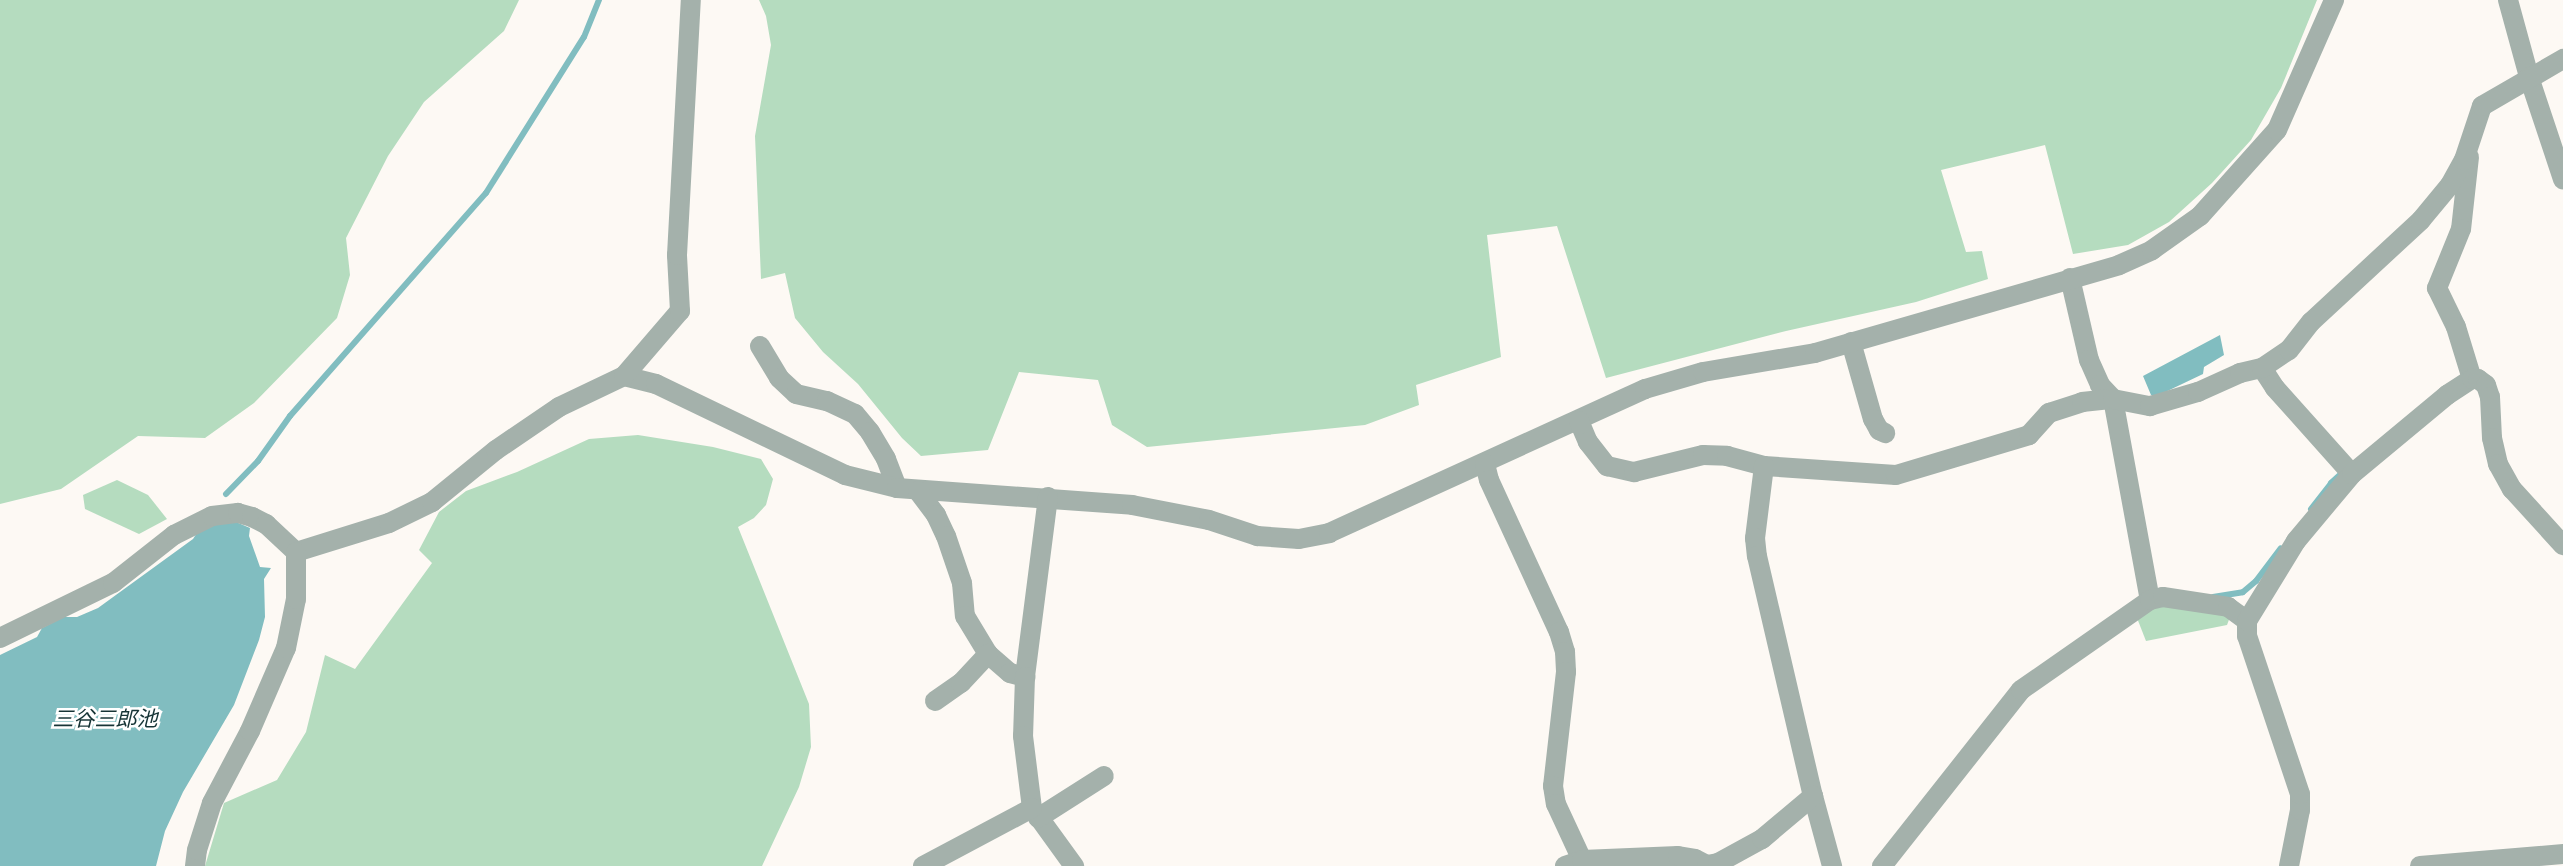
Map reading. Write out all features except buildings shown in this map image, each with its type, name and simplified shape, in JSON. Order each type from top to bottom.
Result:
[{"type":"street","points":[[296,552],[389,523],[432,502],[496,450],[559,407],[624,376],[680,311],[677,255],[691,0]]},
{"type":"street","points":[[624,376],[656,384],[845,475],[897,488],[1048,497],[1132,505],[1209,520],[1257,536],[1299,539],[1329,533],[1645,390],[1703,372],[1815,353],[2119,265],[2152,250],[2200,216],[2277,130],[2334,0]]},
{"type":"street","points":[[2508,0],[2529,77],[2563,179]]},
{"type":"street","points":[[1579,421],[1588,442],[1607,466],[1634,472],[1703,455],[1728,456],[1764,466],[1896,475],[2029,435],[2049,413],[2082,402],[2113,399],[2150,406],[2198,392],[2240,373],[2262,368],[2289,350],[2312,322],[2421,220],[2450,185],[2464,160],[2482,106],[2563,59]]},
{"type":"street","points":[[2469,145],[2461,229],[2437,288],[2456,327],[2471,373],[2486,385],[2490,397],[2492,438],[2498,464],[2512,489],[2563,545]]},
{"type":"street","points":[[2070,278],[2089,360],[2100,386],[2113,399],[2150,600]]},
{"type":"street","points":[[1851,342],[1873,419],[1879,430],[1885,433]]},
{"type":"street","points":[[760,346],[778,378],[796,394],[827,401],[855,414],[876,441],[897,488]]},
{"type":"street","points":[[2262,368],[2275,388],[2348,470]]},
{"type":"street","points":[[2289,866],[2300,810],[2300,794],[2247,636],[2247,621],[2296,541],[2348,470],[2447,395],[2471,373]]},
{"type":"street","points":[[1485,464],[1489,480],[1559,632],[1565,652],[1566,672],[1553,786],[1556,804],[1585,863],[1678,856],[1695,859],[1707,865],[1718,863],[1762,839],[1813,796]]},
{"type":"street","points":[[1764,466],[1755,538],[1757,556],[1813,796],[1832,866]]},
{"type":"street","points":[[918,491],[936,515],[946,536],[962,583],[965,616],[988,654],[1010,673],[1025,677]]},
{"type":"street","points":[[1048,497],[1025,677],[1023,736],[1035,813],[1074,866]]},
{"type":"street","points":[[0,638],[113,583],[174,535],[212,516],[238,513],[252,517],[266,524],[296,552],[296,599],[286,648],[250,731],[212,803],[196,850],[195,866]]},
{"type":"street","points":[[1882,866],[2020,690],[2150,600],[2163,597],[2228,607],[2247,621]]},
{"type":"street","points":[[935,701],[961,683],[988,654]]},
{"type":"street","points":[[922,866],[1035,813],[1104,776]]},
{"type":"street","points":[[2420,866],[2503,862],[2563,854]]},
{"type":"green space","points":[[0,0],[519,0],[504,31],[424,102],[388,156],[346,238],[350,275],[337,318],[254,403],[205,438],[138,436],[61,489],[0,504]]},
{"type":"green space","points":[[759,0],[2317,0],[2281,88],[2251,140],[2212,183],[2169,222],[2128,245],[2073,254],[2045,145],[1941,170],[1966,252],[1982,251],[1988,279],[1916,302],[1786,331],[1606,378],[1557,226],[1487,235],[1501,357],[1416,385],[1419,405],[1365,425],[1147,447],[1112,425],[1098,380],[1019,372],[988,450],[921,456],[902,438],[858,384],[823,352],[795,318],[785,273],[761,279],[755,136],[771,45],[766,16]]},
{"type":"green space","points":[[638,435],[713,447],[761,459],[773,479],[766,505],[754,518],[738,527],[809,704],[811,747],[799,787],[762,866],[205,866],[224,803],[277,780],[306,732],[325,655],[355,669],[432,563],[419,550],[439,512],[466,491],[517,472],[589,439]]},
{"type":"green space","points":[[117,480],[148,495],[167,519],[139,534],[85,509],[83,495]]},
{"type":"green space","points":[[2160,602],[2230,617],[2227,625],[2146,641],[2137,618]]},
{"type":"water","points":[[2220,335],[2224,355],[2204,367],[2203,374],[2159,395],[2151,395],[2143,376]]},
{"type":"water","name":"三谷三郎池","points":[[206,519],[236,522],[250,528],[249,536],[260,567],[271,568],[264,579],[265,617],[259,640],[234,705],[183,792],[165,831],[156,866],[0,866],[0,655],[37,637],[42,628],[64,617],[77,617],[98,608],[193,539]]},
{"type":"waterway","points":[[226,494],[258,461],[290,416],[486,193],[584,37],[599,0]]},
{"type":"waterway","points":[[2311,509],[2341,474]]},
{"type":"waterway","points":[[2213,597],[2243,592],[2256,581],[2281,548]]}]
